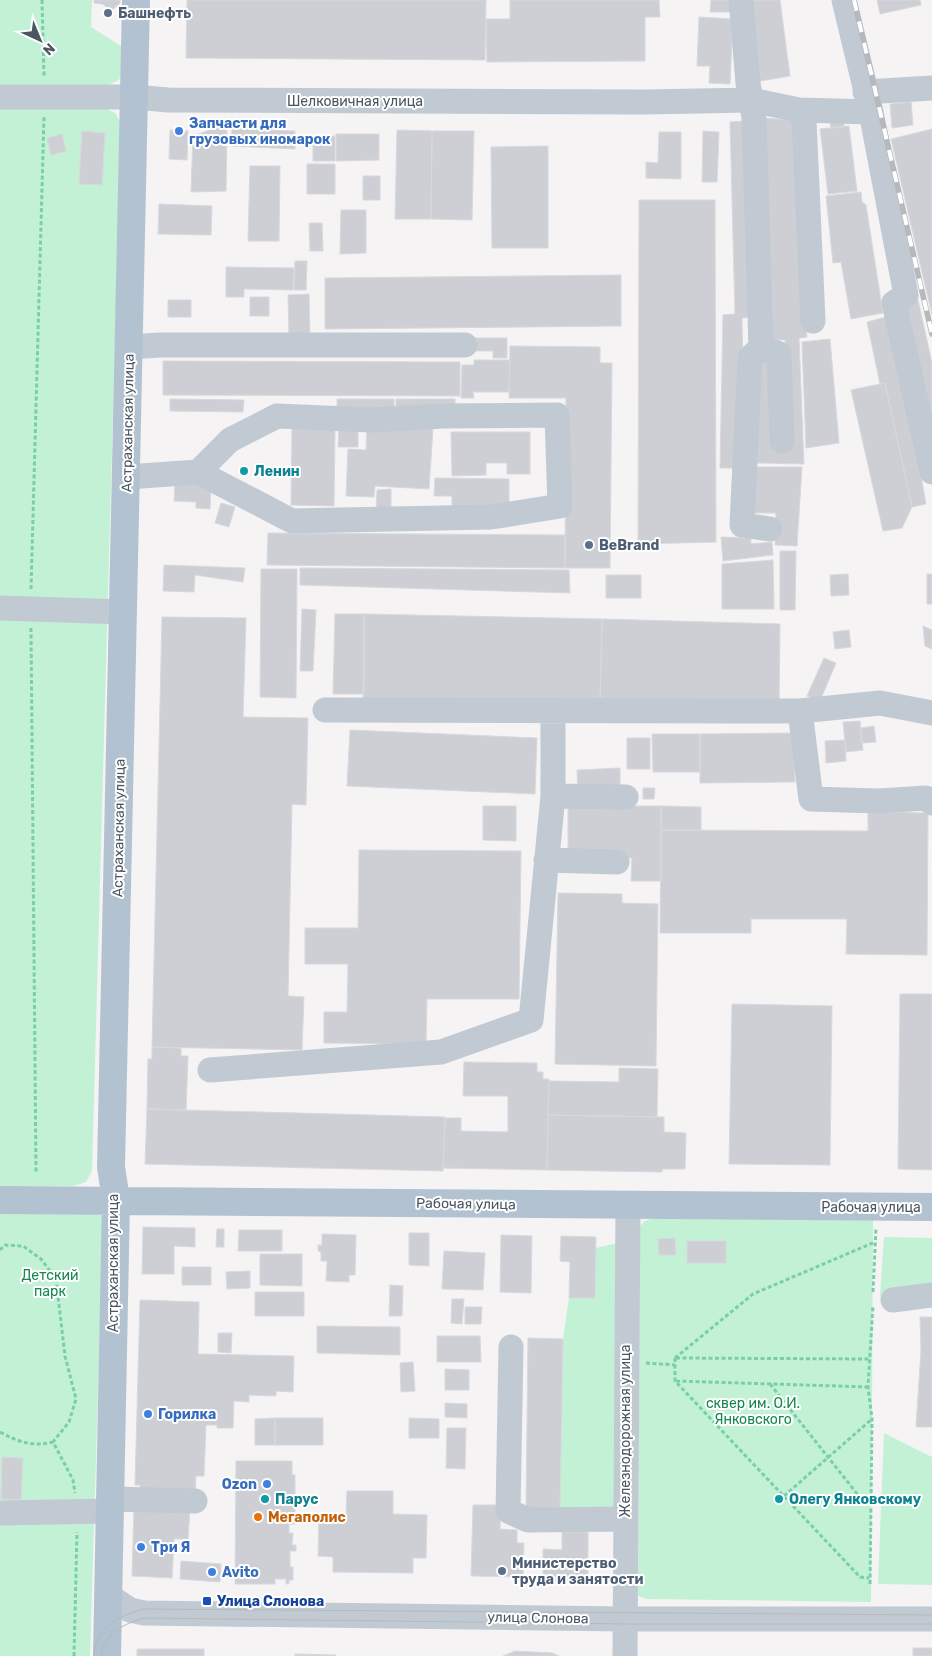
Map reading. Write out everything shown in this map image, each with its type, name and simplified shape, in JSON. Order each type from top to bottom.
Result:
[{"type":"main road","name":"Астраханская улица","points":[[108,1643],[116,1200],[110,1167],[130,347],[136,0]]},
{"type":"main road","name":"Рабочая улица","points":[[0,1200],[932,1207]]},
{"type":"street","points":[[740,0],[751,100],[761,347],[750,358],[742,525],[770,529]]},
{"type":"street","points":[[844,0],[868,102],[906,295],[894,303],[932,472]]},
{"type":"street","name":"Шелковичная улица","points":[[0,97],[135,97],[168,100],[710,102],[751,100],[799,110],[868,102],[932,88]]},
{"type":"street","points":[[799,110],[804,120],[813,321]]},
{"type":"street","points":[[130,347],[160,344],[465,345]]},
{"type":"street","points":[[761,347],[778,354],[782,441]]},
{"type":"street","points":[[127,477],[198,472],[292,521],[491,517],[560,506],[557,415],[443,416],[372,420],[277,416],[230,440],[198,472]]},
{"type":"street","points":[[0,608],[124,612]]},
{"type":"street","points":[[325,710],[800,711],[880,703],[932,713]]},
{"type":"street","points":[[210,1070],[440,1052],[531,1020],[553,796],[553,710]]},
{"type":"street","points":[[800,711],[811,799],[879,801],[926,798],[932,803]]},
{"type":"street","points":[[553,796],[626,797]]},
{"type":"street","points":[[546,860],[617,862]]},
{"type":"street","name":"Железнодорожная улица","points":[[624,1656],[628,1206]]},
{"type":"street","points":[[880,1299],[932,1295]]},
{"type":"street","points":[[511,1347],[508,1511],[528,1520],[625,1519]]},
{"type":"street","points":[[0,1513],[77,1510],[110,1505],[195,1501]]},
{"type":"street","name":"улица Слонова","points":[[109,1596],[130,1610],[144,1613],[625,1619],[932,1619]]},
{"type":"street","name":"улица Слонова","points":[[108,1643],[119,1622],[144,1613]]},
{"type":"path","points":[[36,1172],[30,608],[44,97],[42,0]]},
{"type":"path","points":[[870,1584],[869,1501],[872,1419],[868,1387],[870,1359],[880,1299],[875,1242],[877,1208]]},
{"type":"path","points":[[675,1358],[753,1294],[875,1242]]},
{"type":"path","points":[[0,1250],[5,1245],[23,1246],[41,1260],[56,1279],[65,1356],[76,1399],[69,1422],[53,1442],[38,1446],[11,1438],[0,1432]]},
{"type":"path","points":[[675,1358],[870,1359]]},
{"type":"path","points":[[675,1358],[675,1381],[860,1578],[869,1578]]},
{"type":"path","points":[[656,1364],[675,1365]]},
{"type":"path","points":[[675,1381],[868,1387]]},
{"type":"path","points":[[770,1384],[862,1500],[869,1501]]},
{"type":"path","points":[[784,1496],[872,1419]]},
{"type":"path","points":[[53,1442],[72,1480],[77,1510],[74,1656]]},
{"type":"green space","points":[[0,0],[92,0],[91,27],[124,48],[123,67],[119,80],[104,87],[0,87]]},
{"type":"green space","points":[[102,107],[115,113],[121,123],[92,1171],[86,1182],[74,1186],[0,1187],[0,109]]},
{"type":"green space","name":"Детский парк","points":[[0,1211],[94,1212],[101,1215],[103,1223],[90,1656],[0,1656]]},
{"type":"green space","name":"сквер им. О.И. Янковского","points":[[653,1218],[873,1220],[871,1602],[647,1599],[638,1596],[640,1226],[645,1221]]},
{"type":"green space","points":[[884,1237],[932,1238],[932,1288],[880,1297]]},
{"type":"green space","points":[[618,1243],[615,1510],[560,1509],[563,1339],[569,1298],[595,1298],[596,1248]]},
{"type":"green space","points":[[884,1433],[932,1457],[932,1585],[878,1584]]},
{"type":"building","points":[[94,0],[120,0],[120,3],[111,11],[103,4],[94,3]]},
{"type":"building","points":[[187,0],[486,0],[485,60],[186,58]]},
{"type":"building","points":[[510,0],[659,0],[660,17],[645,17],[645,61],[487,62],[486,19],[510,19]]},
{"type":"building","points":[[711,0],[731,0],[731,12],[710,12]]},
{"type":"building","points":[[745,0],[780,0],[790,76],[755,82]]},
{"type":"building","points":[[877,0],[920,0],[921,5],[880,14]]},
{"type":"building","points":[[699,17],[733,19],[730,84],[709,83],[710,66],[697,66]]},
{"type":"building","points":[[911,102],[913,125],[892,128],[890,104]]},
{"type":"building","points":[[761,118],[794,120],[807,337],[799,338],[804,464],[757,463],[754,361],[771,360],[774,451],[786,451],[785,340],[772,340]]},
{"type":"building","points":[[844,119],[844,127],[831,128],[830,121]]},
{"type":"building","points":[[745,121],[753,317],[742,318],[743,366],[738,468],[720,468],[723,315],[735,314],[730,122]]},
{"type":"building","points":[[849,126],[857,191],[828,194],[820,129]]},
{"type":"building","points":[[215,128],[227,130],[226,191],[191,192],[193,136]]},
{"type":"building","points":[[232,128],[295,131],[295,149],[231,146]]},
{"type":"building","points":[[932,129],[932,315],[891,139]]},
{"type":"building","points":[[170,130],[188,131],[187,160],[169,159]]},
{"type":"building","points":[[397,130],[432,131],[431,219],[395,219]]},
{"type":"building","points":[[82,131],[105,133],[102,185],[79,184]]},
{"type":"building","points":[[432,131],[474,131],[472,220],[431,219]]},
{"type":"building","points":[[703,131],[719,132],[717,182],[702,182]]},
{"type":"building","points":[[659,132],[681,132],[681,179],[646,178],[646,162],[658,163]]},
{"type":"building","points":[[62,134],[66,151],[51,155],[47,138]]},
{"type":"building","points":[[336,134],[379,134],[379,160],[336,161]]},
{"type":"building","points":[[313,136],[335,136],[335,161],[313,161]]},
{"type":"building","points":[[548,146],[548,248],[492,248],[491,147]]},
{"type":"building","points":[[307,164],[335,164],[335,194],[307,194]]},
{"type":"building","points":[[250,166],[280,166],[279,241],[248,241]]},
{"type":"building","points":[[363,176],[380,176],[380,200],[363,200]]},
{"type":"building","points":[[861,192],[862,202],[866,205],[883,313],[851,319],[841,262],[833,263],[826,196]]},
{"type":"building","points":[[639,200],[715,200],[716,542],[638,544]]},
{"type":"building","points":[[159,204],[212,206],[211,235],[158,234]]},
{"type":"building","points":[[341,210],[366,210],[366,253],[340,254]]},
{"type":"building","points":[[309,223],[322,223],[323,251],[310,251]]},
{"type":"building","points":[[295,261],[307,261],[306,290],[294,290]]},
{"type":"building","points":[[226,267],[294,268],[293,290],[244,289],[244,297],[226,297]]},
{"type":"building","points":[[621,275],[621,326],[325,329],[325,278]]},
{"type":"building","points":[[309,294],[310,338],[289,339],[288,295]]},
{"type":"building","points":[[250,297],[269,297],[269,316],[250,316]]},
{"type":"building","points":[[168,300],[191,300],[191,317],[168,317]]},
{"type":"building","points":[[918,300],[932,363],[932,438],[903,303]]},
{"type":"building","points":[[886,317],[904,380],[926,504],[912,507],[885,383],[880,384],[867,322]]},
{"type":"building","points":[[474,338],[507,338],[507,358],[493,358],[493,351],[474,351]]},
{"type":"building","points":[[830,339],[839,443],[806,448],[802,342]]},
{"type":"building","points":[[510,346],[600,347],[600,363],[612,363],[610,568],[565,568],[566,398],[509,398]]},
{"type":"building","points":[[474,360],[510,360],[509,392],[473,392],[474,398],[461,398],[462,365],[474,365]]},
{"type":"building","points":[[163,361],[460,362],[460,396],[163,395]]},
{"type":"building","points":[[885,383],[912,507],[902,528],[883,531],[851,390]]},
{"type":"building","points":[[170,399],[244,400],[243,412],[170,411]]},
{"type":"building","points":[[337,399],[394,399],[394,413],[337,412]]},
{"type":"building","points":[[396,399],[455,399],[455,408],[396,408]]},
{"type":"building","points":[[367,424],[433,428],[429,489],[375,486],[374,497],[346,496],[348,449],[366,450]]},
{"type":"building","points":[[339,426],[358,426],[358,447],[338,447]]},
{"type":"building","points":[[292,428],[335,429],[334,506],[291,505]]},
{"type":"building","points":[[451,432],[530,432],[530,474],[507,474],[507,463],[486,463],[486,475],[452,476]]},
{"type":"building","points":[[750,467],[802,467],[797,546],[775,545],[776,513],[747,513]]},
{"type":"building","points":[[435,478],[509,479],[509,508],[452,512],[452,496],[434,496]]},
{"type":"building","points":[[175,483],[211,484],[210,509],[196,508],[196,502],[174,501]]},
{"type":"building","points":[[391,489],[391,515],[376,515],[377,490]]},
{"type":"building","points":[[221,503],[235,507],[229,527],[215,523]]},
{"type":"building","points":[[268,533],[565,535],[565,568],[267,565]]},
{"type":"building","points":[[721,537],[751,538],[751,544],[772,542],[773,555],[723,561]]},
{"type":"building","points":[[780,551],[796,551],[795,610],[780,610]]},
{"type":"building","points":[[773,560],[774,609],[722,609],[722,564]]},
{"type":"building","points":[[164,565],[245,568],[243,582],[195,575],[194,592],[163,591]]},
{"type":"building","points":[[300,568],[569,570],[570,593],[300,585]]},
{"type":"building","points":[[261,569],[297,569],[296,698],[260,697]]},
{"type":"building","points":[[848,574],[849,595],[831,596],[830,575]]},
{"type":"building","points":[[927,574],[932,574],[932,604],[927,604]]},
{"type":"building","points":[[606,575],[641,575],[641,598],[606,598]]},
{"type":"building","points":[[302,609],[316,610],[313,671],[300,671]]},
{"type":"building","points":[[335,614],[364,614],[364,694],[333,694]]},
{"type":"building","points":[[364,614],[602,619],[600,704],[363,699]]},
{"type":"building","points":[[162,617],[246,618],[243,717],[308,718],[306,805],[292,804],[288,996],[304,997],[302,1050],[152,1047]]},
{"type":"building","points":[[602,619],[780,624],[779,705],[600,704]]},
{"type":"building","points":[[923,626],[932,630],[932,649],[925,646]]},
{"type":"building","points":[[849,630],[851,647],[835,649],[833,632]]},
{"type":"building","points":[[824,658],[836,663],[820,701],[807,696]]},
{"type":"building","points":[[860,721],[863,750],[846,752],[843,722]]},
{"type":"building","points":[[874,726],[876,742],[862,743],[860,728]]},
{"type":"building","points":[[350,730],[537,738],[535,794],[347,786]]},
{"type":"building","points":[[794,733],[795,782],[700,783],[700,734]]},
{"type":"building","points":[[652,734],[700,734],[700,772],[653,772]]},
{"type":"building","points":[[627,738],[650,738],[650,769],[627,769]]},
{"type":"building","points":[[845,740],[846,761],[826,763],[825,741]]},
{"type":"building","points":[[620,768],[620,790],[578,792],[577,770]]},
{"type":"building","points":[[643,788],[655,788],[654,799],[643,799]]},
{"type":"building","points":[[483,806],[516,806],[516,841],[483,840]]},
{"type":"building","points":[[568,806],[661,806],[661,881],[631,881],[632,858],[568,857]]},
{"type":"building","points":[[661,806],[701,807],[701,830],[661,830]]},
{"type":"building","points":[[868,812],[928,813],[927,955],[846,954],[847,919],[751,919],[751,933],[660,933],[661,830],[868,831]]},
{"type":"building","points":[[359,850],[521,851],[519,999],[427,999],[426,1044],[324,1043],[324,1012],[347,1012],[348,964],[305,964],[305,928],[358,928]]},
{"type":"building","points":[[558,893],[622,894],[622,903],[658,904],[656,1066],[555,1064]]},
{"type":"building","points":[[900,994],[932,994],[932,1170],[898,1169]]},
{"type":"building","points":[[732,1004],[832,1006],[830,1165],[729,1164]]},
{"type":"building","points":[[152,1047],[181,1048],[181,1056],[188,1056],[186,1110],[147,1109],[148,1059],[152,1059]]},
{"type":"building","points":[[464,1062],[537,1063],[537,1072],[543,1072],[543,1079],[549,1079],[547,1170],[443,1168],[445,1118],[461,1118],[461,1131],[508,1132],[508,1096],[463,1096]]},
{"type":"building","points":[[619,1068],[658,1069],[657,1117],[548,1115],[549,1081],[619,1082]]},
{"type":"building","points":[[147,1109],[445,1117],[443,1171],[145,1164]]},
{"type":"building","points":[[548,1115],[664,1117],[664,1132],[686,1133],[685,1169],[662,1169],[662,1172],[547,1170]]},
{"type":"building","points":[[143,1227],[195,1228],[195,1247],[174,1246],[174,1274],[142,1274]]},
{"type":"building","points":[[217,1229],[224,1229],[224,1247],[216,1247]]},
{"type":"building","points":[[239,1230],[282,1230],[282,1251],[238,1251]]},
{"type":"building","points":[[409,1233],[429,1233],[429,1266],[409,1265]]},
{"type":"building","points":[[322,1234],[356,1235],[355,1275],[349,1275],[349,1282],[326,1281],[327,1261],[321,1261],[321,1252],[318,1251],[318,1245],[322,1245]]},
{"type":"building","points":[[501,1235],[532,1236],[531,1293],[500,1292]]},
{"type":"building","points":[[561,1236],[596,1237],[595,1298],[569,1298],[570,1262],[560,1261]]},
{"type":"building","points":[[675,1238],[676,1255],[659,1255],[658,1239]]},
{"type":"building","points":[[687,1241],[726,1241],[726,1263],[687,1263]]},
{"type":"building","points":[[444,1251],[485,1253],[483,1290],[442,1289]]},
{"type":"building","points":[[260,1254],[302,1254],[302,1286],[260,1285]]},
{"type":"building","points":[[182,1267],[211,1267],[211,1285],[182,1285]]},
{"type":"building","points":[[250,1271],[250,1288],[227,1289],[226,1272]]},
{"type":"building","points":[[390,1285],[403,1286],[402,1316],[389,1316]]},
{"type":"building","points":[[255,1292],[304,1292],[304,1316],[255,1316]]},
{"type":"building","points":[[452,1299],[464,1299],[462,1324],[451,1323]]},
{"type":"building","points":[[140,1300],[199,1302],[198,1354],[294,1356],[293,1392],[276,1391],[276,1396],[249,1395],[249,1402],[234,1401],[233,1428],[217,1428],[217,1425],[206,1425],[204,1476],[196,1476],[195,1494],[140,1493],[140,1485],[135,1485]]},
{"type":"building","points":[[465,1307],[482,1307],[481,1324],[465,1324]]},
{"type":"building","points":[[920,1317],[932,1317],[932,1427],[916,1427],[921,1350]]},
{"type":"building","points":[[317,1326],[400,1327],[400,1355],[317,1353]]},
{"type":"building","points":[[218,1333],[232,1333],[231,1353],[218,1352]]},
{"type":"building","points":[[437,1336],[480,1336],[481,1362],[437,1362]]},
{"type":"building","points":[[528,1338],[563,1339],[560,1509],[526,1509]]},
{"type":"building","points":[[413,1362],[415,1391],[401,1392],[400,1363]]},
{"type":"building","points":[[445,1369],[469,1370],[469,1390],[445,1390]]},
{"type":"building","points":[[445,1403],[467,1404],[467,1418],[445,1417]]},
{"type":"building","points":[[275,1418],[323,1418],[323,1445],[275,1445]]},
{"type":"building","points":[[275,1418],[275,1445],[255,1445],[255,1419]]},
{"type":"building","points":[[409,1418],[439,1419],[439,1438],[409,1438]]},
{"type":"building","points":[[447,1428],[466,1428],[465,1469],[446,1468]]},
{"type":"building","points":[[2,1457],[23,1458],[21,1500],[1,1499]]},
{"type":"building","name":"Парус","points":[[236,1461],[292,1461],[292,1475],[295,1475],[295,1524],[289,1524],[289,1533],[293,1533],[292,1545],[296,1545],[296,1551],[290,1551],[290,1567],[293,1567],[293,1580],[289,1580],[289,1584],[286,1584],[286,1579],[275,1579],[275,1584],[235,1584]]},
{"type":"building","points":[[347,1491],[393,1491],[393,1514],[427,1515],[426,1558],[413,1558],[413,1573],[333,1572],[333,1557],[318,1556],[319,1515],[346,1515]]},
{"type":"building","points":[[473,1505],[501,1505],[500,1529],[517,1530],[517,1543],[524,1543],[523,1577],[471,1576]]},
{"type":"building","points":[[134,1507],[190,1509],[188,1539],[174,1539],[172,1578],[132,1576]]},
{"type":"building","points":[[562,1532],[588,1532],[588,1582],[543,1582],[543,1549],[562,1550]]},
{"type":"building","points":[[181,1561],[221,1564],[220,1582],[180,1579]]},
{"type":"building","points":[[913,1648],[932,1648],[932,1656],[913,1656]]},
{"type":"building","points":[[137,1649],[204,1649],[204,1656],[137,1656]]},
{"type":"building","points":[[515,1651],[552,1653],[559,1656],[503,1656]]},
{"type":"building","points":[[295,1654],[336,1655],[336,1656],[295,1656]]},
{"type":"tram line","points":[[94,1656],[95,1646],[103,1630],[118,1619],[144,1609],[932,1615]]},
{"type":"tram line","points":[[101,1656],[106,1641],[111,1635],[123,1626],[145,1618],[625,1624],[932,1624]]},
{"type":"railway","points":[[854,0],[932,334]]},
{"type":"place","name":"Башнефть","points":[[108,13]]},
{"type":"place","name":"Запчасти для грузовых иномарок","points":[[179,131]]},
{"type":"place","name":"Ленин","points":[[244,471]]},
{"type":"place","name":"BeBrand","points":[[589,545]]},
{"type":"place","name":"Горилка","points":[[148,1414]]},
{"type":"place","name":"Ozon","points":[[267,1484]]},
{"type":"place","name":"Парус","points":[[265,1499]]},
{"type":"place","name":"Олегу Янковскому","points":[[779,1499]]},
{"type":"place","name":"Мегаполис","points":[[258,1517]]},
{"type":"place","name":"Три Я","points":[[141,1547]]},
{"type":"place","name":"Министерство труда и занятости","points":[[502,1571]]},
{"type":"place","name":"Avito","points":[[212,1572]]},
{"type":"place","name":"Улица Слонова","points":[[207,1601]]}]
